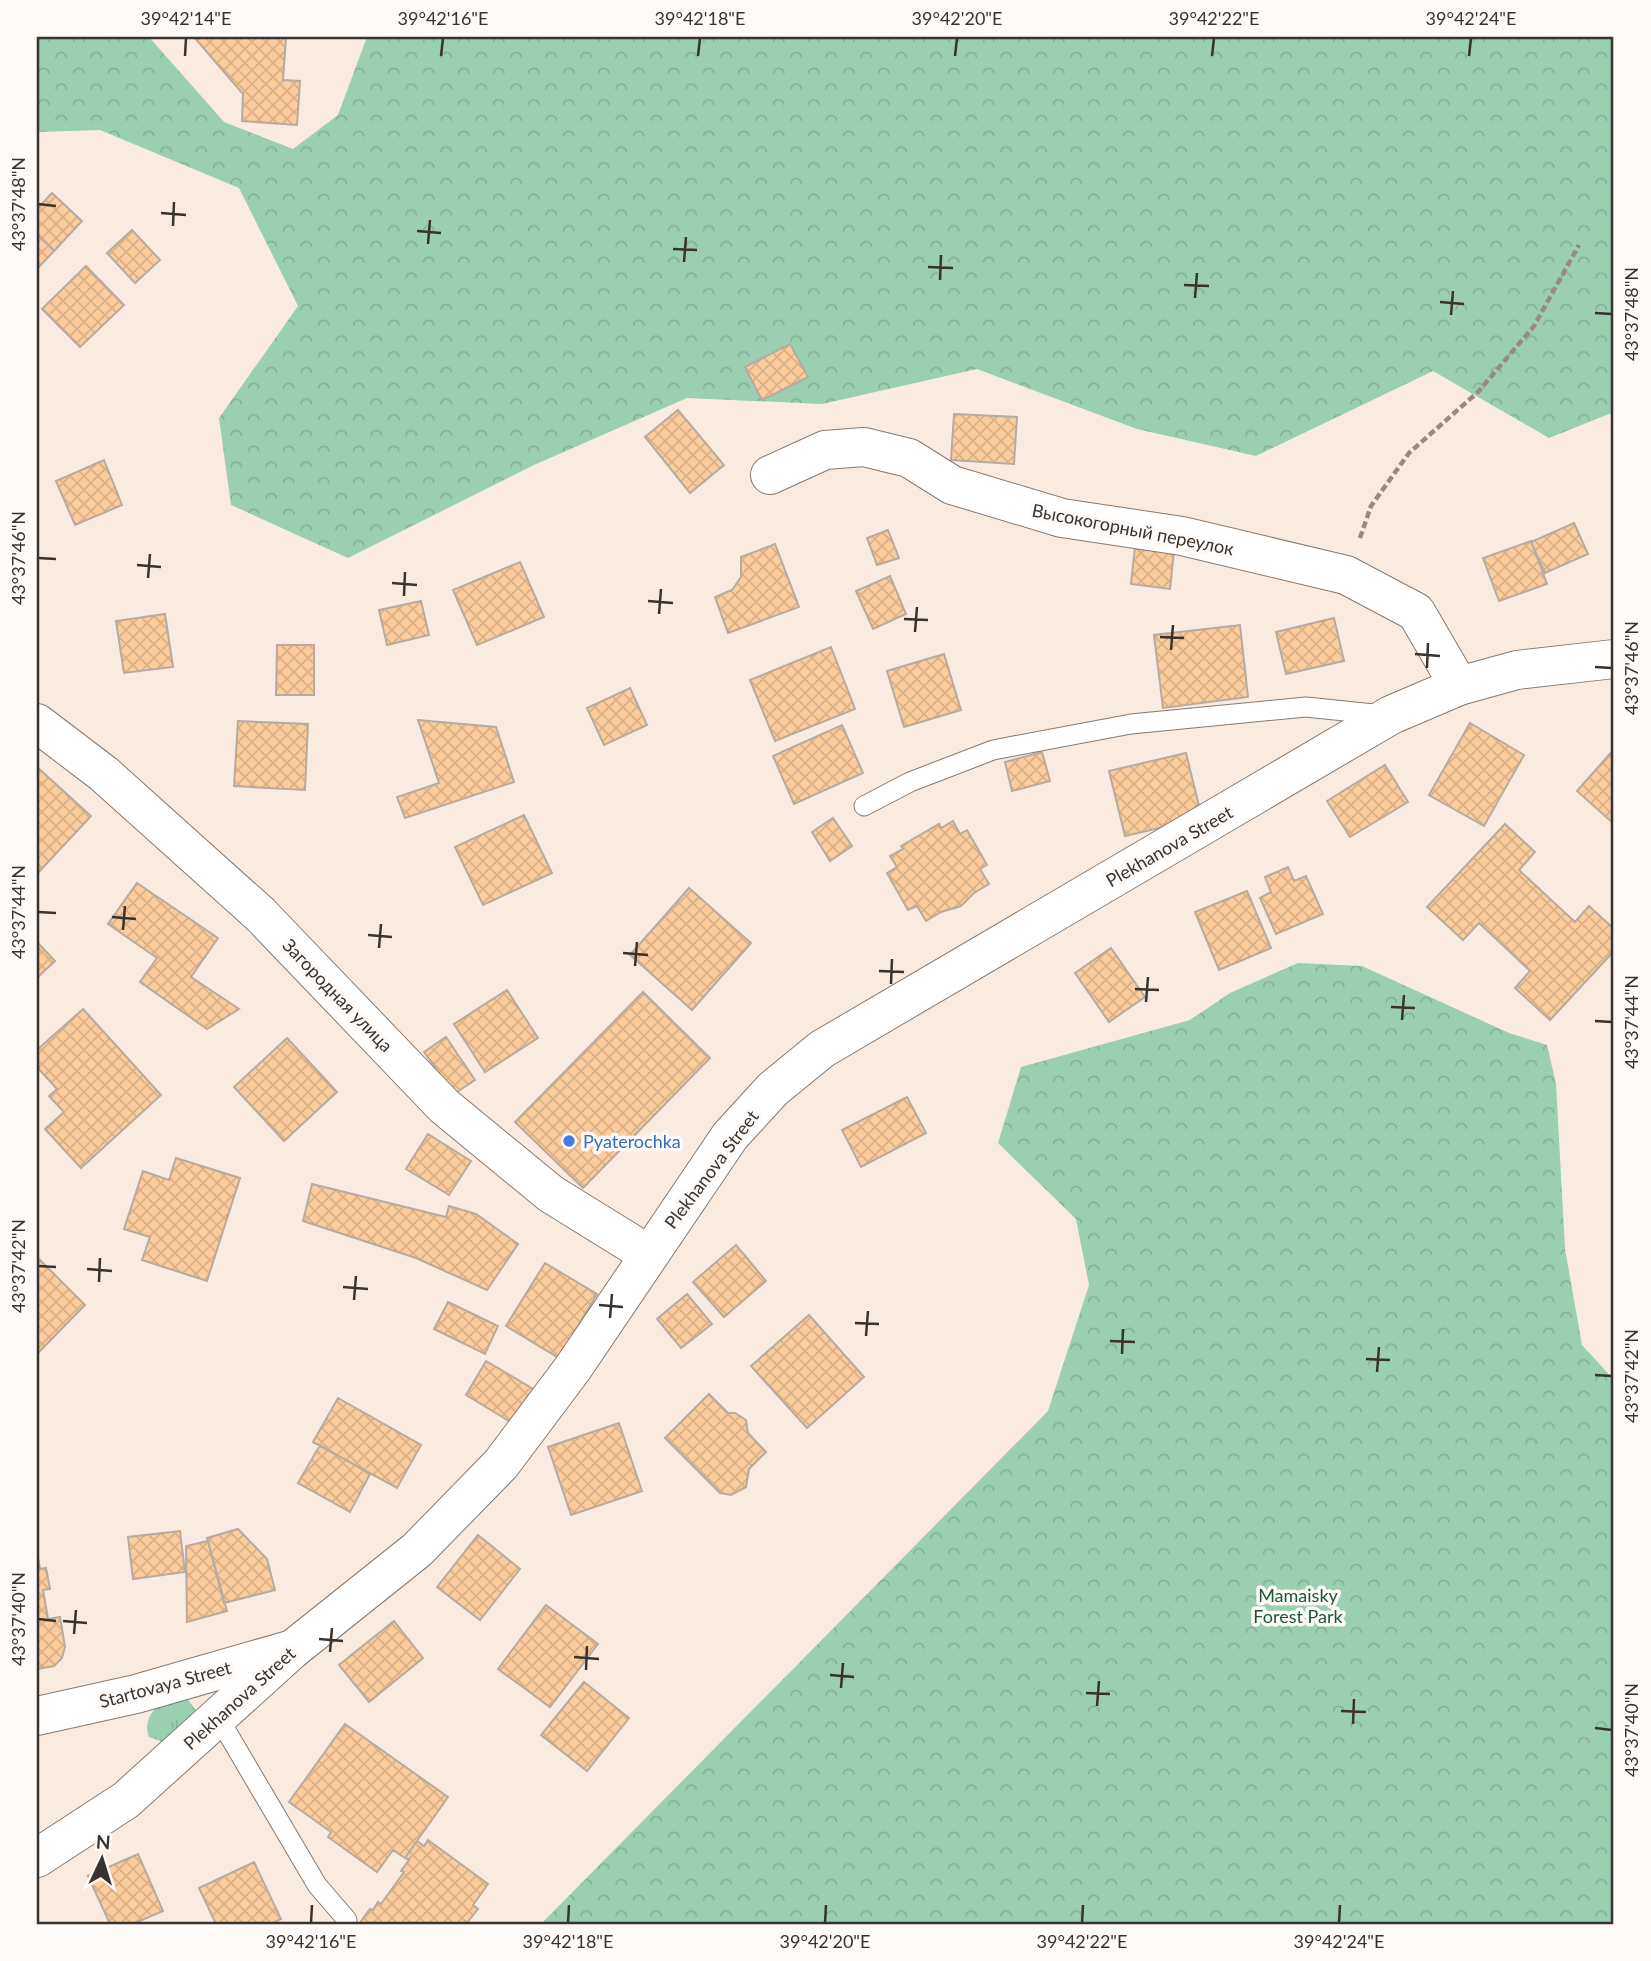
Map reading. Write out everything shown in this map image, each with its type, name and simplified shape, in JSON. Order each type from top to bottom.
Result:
[{"type":"street","name":"Высокогорный переулок","points":[[771,475],[825,450],[864,447],[909,458],[951,485],[1062,518],[1182,536],[1346,575],[1416,611],[1459,686]]},
{"type":"street","name":"Plekhanova Street","points":[[37,1858],[125,1800],[293,1649],[417,1550],[502,1464],[573,1368],[730,1136],[773,1089],[822,1049],[1391,716],[1459,686],[1517,670],[1614,659]]},
{"type":"street","name":"Загородная улица","points":[[37,723],[104,774],[260,914],[444,1106],[551,1194],[648,1254]]},
{"type":"street","name":"Startovaya Street","points":[[37,1716],[136,1694],[293,1649]]},
{"type":"lane","points":[[864,806],[910,782],[993,750],[1131,724],[1306,707],[1391,716]]},
{"type":"lane","points":[[218,1717],[317,1885],[347,1920]]},
{"type":"path","points":[[1346,575],[1371,506],[1409,453],[1478,392],[1534,326],[1579,245]]},
{"type":"green space","points":[[37,37],[149,37],[224,122],[293,149],[338,115],[367,37],[1614,37],[1614,412],[1549,438],[1433,371],[1256,456],[1137,429],[977,369],[822,404],[687,398],[534,465],[348,558],[231,505],[219,418],[298,306],[239,188],[100,130],[37,132]]},
{"type":"green space","name":"Mamaisky Forest Park","points":[[1298,963],[1362,966],[1509,1033],[1547,1045],[1556,1084],[1565,1249],[1582,1345],[1614,1380],[1614,1924],[541,1924],[1048,1411],[1089,1285],[1076,1219],[998,1143],[1021,1067],[1190,1020],[1230,993]]},
{"type":"green space","points":[[179,1688],[205,1722],[163,1742],[149,1737],[147,1729],[151,1715],[160,1703]]},
{"type":"building","points":[[194,37],[286,37],[283,80],[300,81],[297,125],[242,121],[243,94]]},
{"type":"building","points":[[52,193],[82,221],[54,251],[37,234],[37,209]]},
{"type":"building","points":[[132,230],[160,260],[135,283],[107,253]]},
{"type":"building","points":[[37,234],[54,251],[37,269]]},
{"type":"building","points":[[86,266],[124,305],[80,347],[42,309]]},
{"type":"building","points":[[790,344],[808,377],[762,400],[745,367]]},
{"type":"building","points":[[678,410],[724,465],[690,493],[645,437]]},
{"type":"building","points":[[954,414],[1017,417],[1014,464],[951,460]]},
{"type":"building","points":[[104,460],[122,505],[75,525],[56,481]]},
{"type":"building","points":[[1574,523],[1588,554],[1545,573],[1531,542]]},
{"type":"building","points":[[888,530],[899,558],[877,565],[867,538]]},
{"type":"building","points":[[1531,541],[1547,584],[1499,601],[1483,558]]},
{"type":"building","points":[[775,544],[799,607],[728,633],[715,597],[732,590],[741,577],[741,557]]},
{"type":"building","points":[[1135,547],[1174,551],[1170,589],[1131,584]]},
{"type":"building","points":[[520,562],[544,617],[477,645],[453,590]]},
{"type":"building","points":[[890,576],[906,614],[873,629],[856,591]]},
{"type":"building","points":[[421,601],[429,635],[387,645],[379,610]]},
{"type":"building","points":[[165,614],[173,667],[124,673],[116,621]]},
{"type":"building","points":[[1334,618],[1344,661],[1286,674],[1276,632]]},
{"type":"building","points":[[1240,625],[1248,697],[1163,708],[1154,635]]},
{"type":"building","points":[[277,645],[314,645],[314,695],[276,695]]},
{"type":"building","points":[[831,647],[855,709],[775,741],[750,680]]},
{"type":"building","points":[[944,654],[961,710],[904,727],[887,671]]},
{"type":"building","points":[[630,688],[647,725],[604,745],[587,708]]},
{"type":"building","points":[[418,720],[496,727],[514,782],[405,818],[397,797],[439,783]]},
{"type":"building","points":[[238,721],[308,724],[305,790],[234,786]]},
{"type":"building","points":[[1470,723],[1524,755],[1484,826],[1429,795]]},
{"type":"building","points":[[842,725],[863,773],[794,804],[773,756]]},
{"type":"building","points":[[1614,749],[1614,824],[1577,791]]},
{"type":"building","points":[[1042,752],[1050,781],[1012,791],[1005,762]]},
{"type":"building","points":[[1186,753],[1202,818],[1125,836],[1109,771]]},
{"type":"building","points":[[1385,765],[1408,802],[1350,837],[1327,801]]},
{"type":"building","points":[[37,767],[91,816],[37,874]]},
{"type":"building","points":[[524,815],[552,873],[483,905],[455,847]]},
{"type":"building","points":[[833,818],[852,846],[830,861],[812,832]]},
{"type":"building","points":[[953,821],[960,834],[967,830],[987,865],[980,869],[989,884],[974,893],[961,906],[941,912],[926,921],[917,906],[908,910],[887,873],[897,867],[890,856],[903,849],[901,846],[939,824],[941,828]]},
{"type":"building","points":[[1505,824],[1535,852],[1519,870],[1575,922],[1589,906],[1614,929],[1614,951],[1550,1020],[1515,988],[1530,971],[1479,923],[1463,940],[1427,907]]},
{"type":"building","points":[[1288,867],[1294,881],[1306,876],[1323,914],[1276,934],[1260,898],[1271,892],[1265,877]]},
{"type":"building","points":[[137,883],[218,938],[191,977],[239,1009],[207,1029],[140,982],[157,958],[108,924]]},
{"type":"building","points":[[689,888],[751,943],[692,1010],[630,955]]},
{"type":"building","points":[[1247,891],[1271,948],[1219,970],[1195,912]]},
{"type":"building","points":[[37,942],[55,961],[37,978]]},
{"type":"building","points":[[1111,948],[1145,997],[1109,1022],[1075,973]]},
{"type":"building","points":[[507,990],[538,1038],[485,1072],[454,1024]]},
{"type":"building","points":[[643,992],[710,1058],[583,1188],[515,1122]]},
{"type":"building","points":[[83,1009],[161,1095],[81,1168],[45,1129],[64,1112],[49,1096],[57,1089],[37,1067],[37,1050]]},
{"type":"building","points":[[446,1037],[475,1080],[454,1094],[424,1052]]},
{"type":"building","points":[[287,1038],[337,1092],[284,1141],[234,1087]]},
{"type":"building","points":[[907,1097],[926,1133],[861,1167],[842,1130]]},
{"type":"building","points":[[428,1134],[471,1161],[449,1195],[406,1169]]},
{"type":"building","points":[[176,1158],[240,1178],[207,1281],[142,1260],[150,1237],[124,1229],[143,1171],[169,1180]]},
{"type":"building","points":[[312,1184],[446,1217],[449,1206],[476,1214],[518,1244],[487,1290],[416,1258],[303,1221]]},
{"type":"building","points":[[736,1245],[766,1281],[724,1317],[693,1282]]},
{"type":"building","points":[[37,1257],[85,1305],[37,1354]]},
{"type":"building","points":[[545,1263],[597,1294],[559,1358],[506,1326]]},
{"type":"building","points":[[687,1294],[712,1324],[681,1348],[657,1319]]},
{"type":"building","points":[[448,1302],[498,1326],[485,1354],[434,1329]]},
{"type":"building","points":[[809,1315],[864,1377],[807,1428],[751,1366]]},
{"type":"building","points":[[486,1361],[535,1390],[514,1424],[466,1395]]},
{"type":"building","points":[[709,1394],[728,1413],[735,1413],[746,1420],[748,1433],[766,1452],[749,1469],[746,1487],[731,1495],[720,1493],[665,1438]]},
{"type":"building","points":[[338,1398],[421,1445],[397,1488],[313,1442]]},
{"type":"building","points":[[619,1423],[642,1491],[571,1515],[548,1447]]},
{"type":"building","points":[[320,1445],[370,1474],[350,1512],[298,1483]]},
{"type":"building","points":[[238,1529],[267,1559],[275,1590],[224,1603],[207,1538]]},
{"type":"building","points":[[180,1531],[185,1572],[133,1579],[128,1537]]},
{"type":"building","points":[[478,1535],[520,1569],[480,1620],[437,1587]]},
{"type":"building","points":[[208,1541],[227,1611],[187,1622],[186,1546]]},
{"type":"building","points":[[37,1552],[40,1569],[46,1568],[50,1589],[43,1590],[48,1619],[60,1617],[65,1647],[62,1658],[54,1666],[37,1669]]},
{"type":"building","points":[[546,1605],[598,1644],[550,1707],[498,1669]]},
{"type":"building","points":[[394,1621],[423,1658],[369,1702],[339,1665]]},
{"type":"building","points":[[584,1682],[629,1718],[587,1771],[541,1735]]},
{"type":"building","points":[[345,1724],[448,1797],[405,1858],[393,1850],[377,1872],[328,1837],[331,1832],[289,1802]]},
{"type":"building","points":[[428,1840],[488,1884],[473,1905],[478,1909],[466,1924],[359,1924],[370,1909],[373,1910],[378,1902],[381,1904],[404,1872],[401,1871],[409,1860],[405,1858],[417,1841],[424,1846]]},
{"type":"building","points":[[138,1854],[163,1911],[133,1924],[110,1924],[88,1876]]},
{"type":"building","points":[[254,1862],[281,1919],[271,1924],[216,1924],[199,1888]]},
{"type":"place","name":"Pyaterochka","points":[[569,1141]]}]
